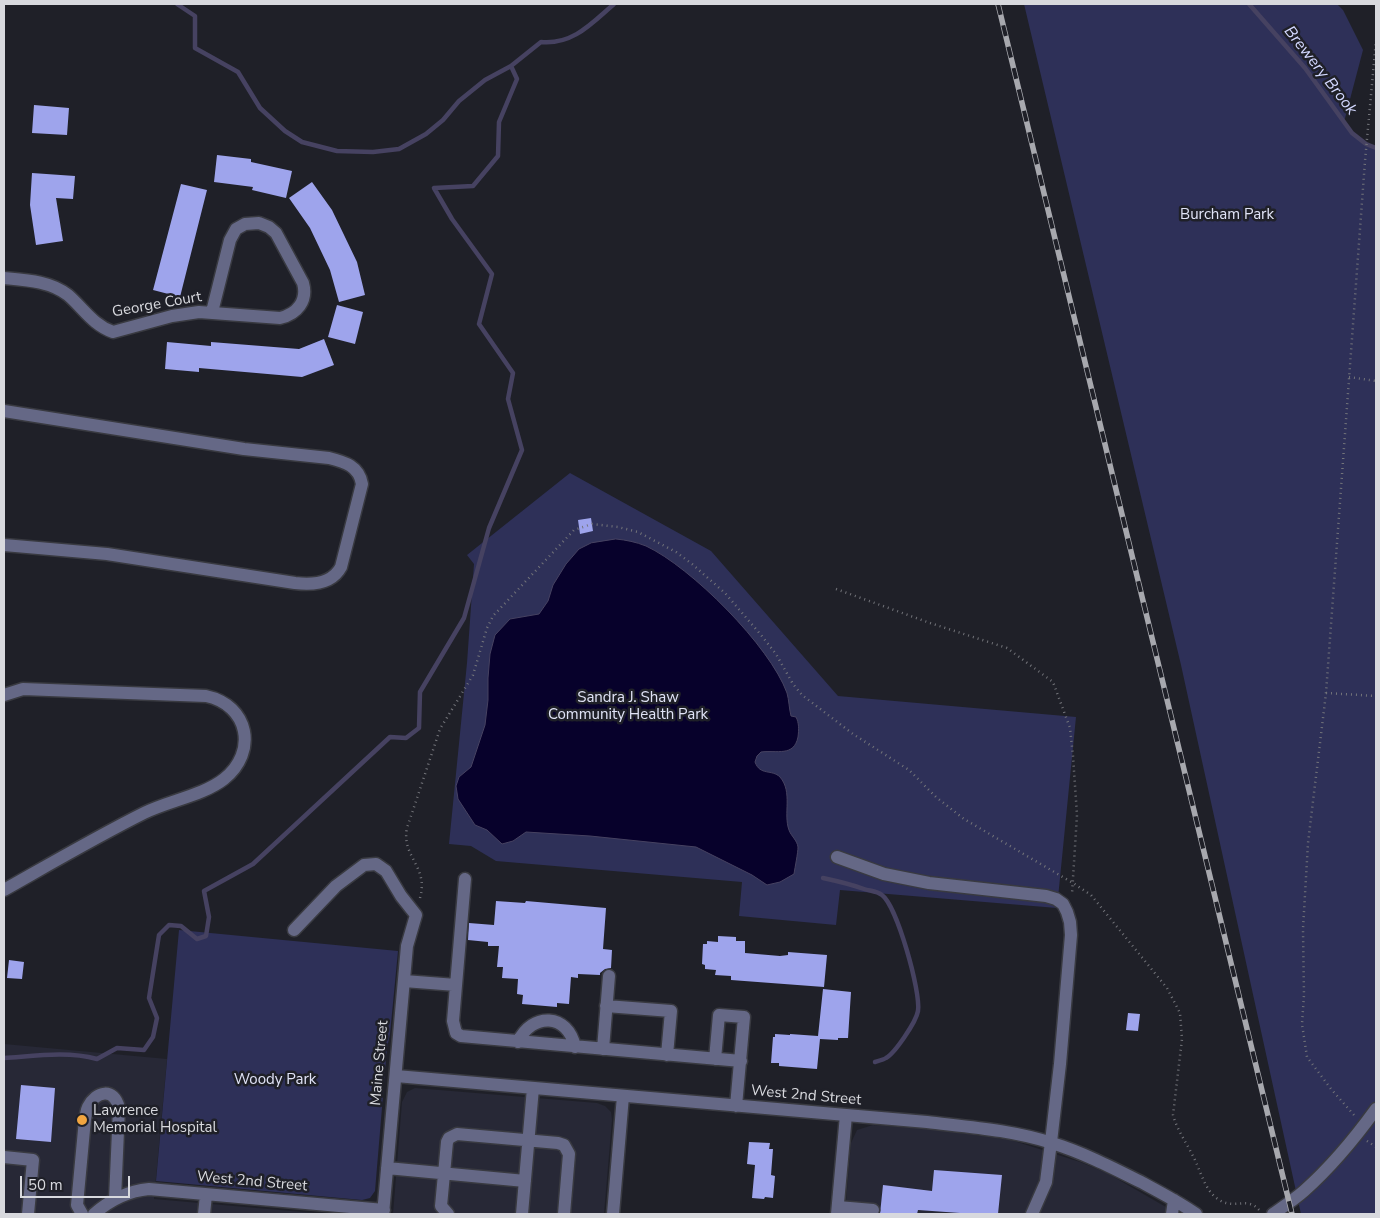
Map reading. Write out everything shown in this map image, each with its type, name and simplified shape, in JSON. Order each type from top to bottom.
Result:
[{"type":"street","name":"George Court","points":[[4,278],[39,282],[61,290],[94,321],[113,332],[186,313],[212,312],[280,318],[290,315],[300,306],[304,296],[303,283],[276,233],[269,227],[259,223],[249,223],[233,232],[212,312]]},
{"type":"street","points":[[4,411],[244,449],[329,458],[353,467],[359,475],[362,484],[341,567],[335,576],[315,584],[295,583],[100,553],[4,545]]},
{"type":"street","points":[[4,695],[23,689],[206,696],[219,700],[233,711],[242,724],[245,739],[239,761],[229,774],[219,782],[144,813],[4,890]]},
{"type":"street","points":[[837,857],[884,874],[929,883],[1046,896],[1056,899],[1063,904],[1070,922],[1071,935],[1060,1064],[1046,1182],[1032,1214]]},
{"type":"street","points":[[294,930],[336,886],[364,866],[376,864],[386,871],[401,896],[416,915]]},
{"type":"street","points":[[465,879],[453,1022],[456,1033],[468,1038],[741,1061]]},
{"type":"street","name":"Maine Street","points":[[383,1212],[407,946],[416,915]]},
{"type":"street","points":[[603,1049],[609,976]]},
{"type":"street","points":[[404,981],[456,985]]},
{"type":"street","points":[[606,1006],[671,1011],[667,1055]]},
{"type":"street","points":[[715,1059],[719,1014],[744,1017],[736,1106]]},
{"type":"street","points":[[518,1042],[527,1028],[540,1021],[547,1021],[567,1027],[575,1047]]},
{"type":"street","name":"West 2nd Street","points":[[396,1076],[846,1115],[982,1128],[1024,1135],[1052,1142],[1098,1160],[1174,1200],[1196,1214]]},
{"type":"street","points":[[522,1214],[533,1088]]},
{"type":"street","points":[[82,1214],[77,1205],[85,1119],[88,1107],[96,1096],[105,1093],[112,1095],[117,1101],[118,1108],[115,1199]]},
{"type":"street","points":[[613,1214],[623,1096]]},
{"type":"street","points":[[1273,1214],[1303,1192],[1330,1166],[1376,1109]]},
{"type":"street","points":[[846,1115],[837,1211],[873,1210]]},
{"type":"street","points":[[448,1214],[441,1206],[447,1142],[453,1135],[458,1134],[564,1145],[569,1154],[564,1214]]},
{"type":"street","points":[[4,1157],[33,1160],[28,1214]]},
{"type":"street","points":[[387,1168],[525,1180]]},
{"type":"street","name":"West 2nd Street","points":[[94,1214],[115,1199],[129,1193],[149,1189],[320,1210],[383,1212]]},
{"type":"street","points":[[204,1214],[206,1195]]},
{"type":"street","points":[[1172,1214],[1174,1200]]},
{"type":"path","points":[[1364,1125],[1331,1089],[1307,1057],[1302,1024],[1304,995],[1303,929],[1308,843],[1326,693],[1364,162],[1376,40]]},
{"type":"path","points":[[1349,377],[1376,381]]},
{"type":"path","points":[[416,915],[422,890],[422,880],[421,873],[408,847],[406,834],[440,729],[473,675],[487,628],[493,616],[574,530],[592,524],[638,532],[676,552],[725,593],[776,654],[793,684],[802,695],[853,734],[909,770],[936,797],[964,819],[1091,895],[1167,988],[1177,1007],[1182,1026],[1182,1039],[1172,1115],[1206,1184],[1217,1199],[1230,1204],[1251,1203],[1262,1214]]},
{"type":"path","points":[[836,589],[1007,648],[1053,682],[1070,728],[1071,737],[1077,815],[1072,896]]},
{"type":"path","points":[[1326,693],[1376,696]]},
{"type":"shaded area","points":[[616,539],[646,546],[685,571],[706,589],[747,631],[778,674],[787,693],[791,716],[796,717],[799,729],[798,737],[793,748],[784,751],[761,752],[755,762],[763,771],[780,777],[786,789],[787,824],[798,850],[794,874],[780,882],[767,885],[752,875],[696,847],[590,836],[526,832],[513,841],[502,844],[487,830],[475,825],[458,799],[456,786],[459,777],[471,767],[485,725],[490,654],[495,635],[510,619],[539,614],[548,601],[553,585],[566,564],[579,549],[591,543]]},
{"type":"shaded area","name":"Lawrence Memorial Hospital","points":[[4,1044],[167,1059],[154,1199],[325,1214],[4,1214]]},
{"type":"shaded area","points":[[415,1088],[597,1103],[605,1106],[611,1112],[612,1120],[604,1214],[393,1214],[402,1102],[407,1092]]},
{"type":"shaded area","points":[[873,1125],[939,1130],[1011,1140],[1080,1162],[1107,1173],[1178,1214],[845,1214],[851,1143],[857,1130]]},
{"type":"green space","name":"Burcham Park","points":[[1024,4],[1337,4],[1343,10],[1363,50],[1344,122],[1358,137],[1376,148],[1376,1214],[1301,1214],[1181,665]]},
{"type":"green space","name":"Sandra J. Shaw Community Health Park","points":[[570,473],[711,551],[838,696],[1076,717],[1057,908],[840,890],[836,925],[739,916],[742,882],[496,861],[471,846],[449,844],[467,663],[474,564],[467,555]]},
{"type":"green space","name":"Woody Park","points":[[179,930],[398,951],[387,1048],[375,1191],[370,1198],[362,1200],[156,1181]]},
{"type":"building","points":[[34,105],[69,108],[67,135],[32,133]]},
{"type":"building","points":[[217,155],[251,159],[251,162],[292,171],[286,198],[252,190],[253,187],[214,182]]},
{"type":"building","points":[[32,173],[75,176],[73,199],[56,198],[63,241],[36,245],[30,205]]},
{"type":"building","points":[[312,182],[332,210],[357,262],[365,295],[339,302],[330,270],[310,228],[289,198]]},
{"type":"building","points":[[181,184],[207,190],[180,297],[153,290]]},
{"type":"building","points":[[337,305],[363,312],[355,344],[328,337]]},
{"type":"building","points":[[324,339],[334,365],[302,377],[199,368],[199,372],[165,369],[167,342],[211,346],[211,342],[299,349]]},
{"type":"building","points":[[591,518],[593,531],[580,534],[578,520]]},
{"type":"building","points":[[496,901],[525,903],[526,901],[606,908],[603,949],[612,950],[611,968],[605,969],[600,975],[578,974],[578,978],[571,977],[569,1004],[557,1003],[557,1007],[522,1004],[523,995],[517,994],[518,979],[502,978],[503,967],[497,967],[499,946],[488,946],[488,942],[468,940],[469,923],[494,925]]},
{"type":"building","points":[[718,936],[736,937],[736,941],[745,941],[745,953],[780,956],[788,955],[788,952],[827,955],[824,987],[731,980],[731,976],[715,975],[716,970],[705,969],[705,965],[702,964],[703,944],[707,944],[707,941],[718,942]]},
{"type":"building","points":[[9,960],[24,962],[22,979],[7,978]]},
{"type":"building","points":[[823,989],[851,992],[848,1038],[838,1038],[838,1040],[820,1039],[817,1069],[779,1066],[779,1063],[771,1063],[773,1037],[775,1037],[775,1034],[818,1036]]},
{"type":"building","points":[[1128,1013],[1140,1014],[1138,1031],[1126,1030]]},
{"type":"building","points":[[21,1085],[55,1088],[51,1142],[16,1139]]},
{"type":"building","points":[[749,1142],[770,1143],[769,1149],[773,1149],[771,1175],[775,1176],[773,1198],[752,1198],[755,1165],[747,1164]]},
{"type":"building","points":[[934,1170],[1002,1175],[998,1214],[918,1210],[917,1214],[880,1214],[883,1185],[932,1191]]},
{"type":"waterway","points":[[177,4],[195,16],[195,48],[238,72],[260,108],[285,131],[302,142],[337,151],[373,152],[399,149],[426,134],[443,120],[459,101],[485,80],[511,66],[541,42],[563,40],[581,31],[614,4]]},
{"type":"waterway","name":"Brewery Brook","points":[[1249,4],[1305,68],[1352,133],[1366,144],[1376,148]]},
{"type":"waterway","points":[[4,1058],[74,1055],[97,1059],[117,1048],[144,1050],[153,1037],[157,1018],[149,998],[159,935],[169,925],[181,926],[197,939],[206,936],[209,917],[204,891],[253,864],[390,737],[406,738],[419,728],[420,692],[464,618],[489,528],[522,450],[508,399],[513,373],[479,324],[492,274],[452,219],[434,188],[473,186],[498,156],[499,122],[517,79],[511,66]]},
{"type":"waterway","points":[[823,878],[882,895],[888,902],[894,915],[907,950],[916,986],[918,1011],[895,1050],[886,1058],[875,1062]]},
{"type":"railway","points":[[998,4],[1292,1214]]},
{"type":"place","name":"Lawrence Memorial Hospital","points":[[82,1120]]}]
